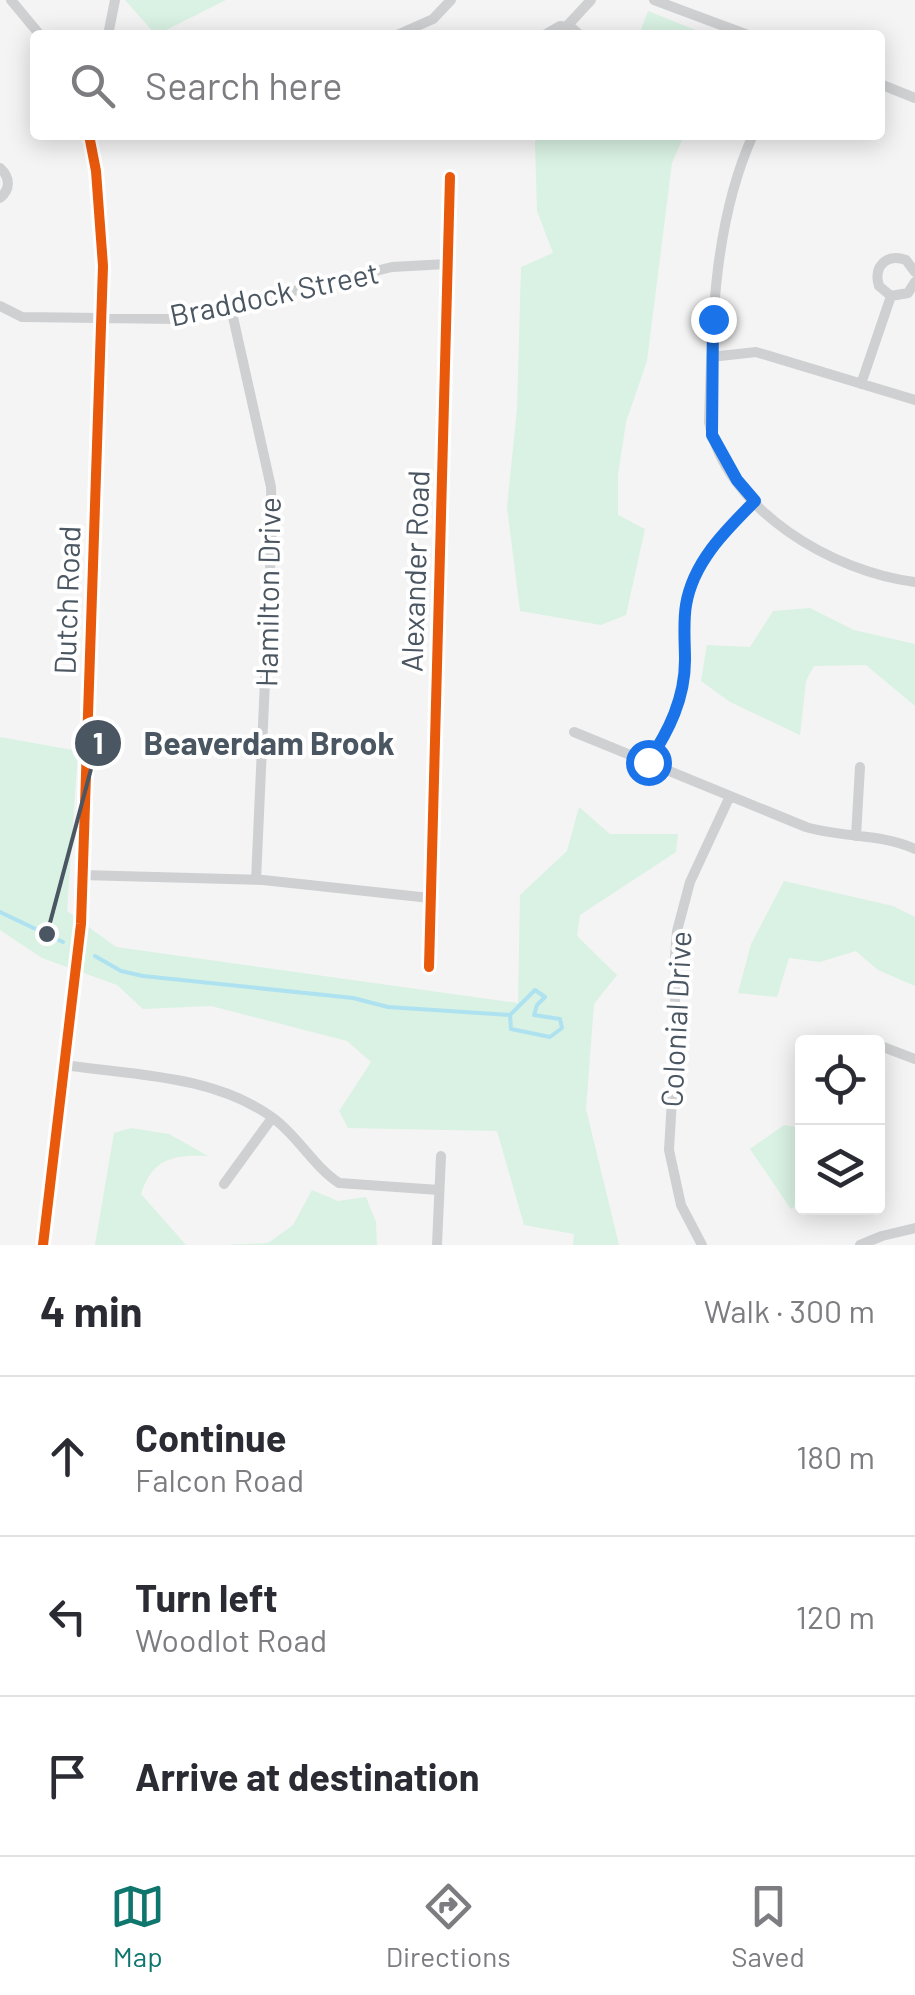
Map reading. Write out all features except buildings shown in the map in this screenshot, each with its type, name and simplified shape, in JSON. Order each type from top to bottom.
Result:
[{"type":"street","points":[[11,0],[36,30]]},
{"type":"street","points":[[109,30],[115,0]]},
{"type":"street","points":[[408,30],[433,19],[451,0]]},
{"type":"street","points":[[551,30],[568,26],[591,0]]},
{"type":"street","points":[[654,0],[735,30]]},
{"type":"street","points":[[568,26],[573,30]]},
{"type":"street","points":[[885,86],[915,98]]},
{"type":"street","name":"Dutch Road","points":[[43,1245],[81,924],[100,318],[101,220],[90,140]]},
{"type":"street","points":[[751,140],[735,188],[713,319],[712,435],[737,480],[792,535],[861,571],[915,582]]},
{"type":"street","points":[[0,168],[8,187],[0,198]]},
{"type":"street","name":"Alexander Road","points":[[428,967],[450,177]]},
{"type":"street","points":[[915,272],[901,258],[888,258],[882,263],[877,280],[890,296],[908,293],[915,282]]},
{"type":"street","name":"Braddock Street","points":[[0,306],[22,317],[178,319],[392,267],[447,264]]},
{"type":"street","points":[[861,384],[890,296]]},
{"type":"street","name":"Hamilton Drive","points":[[231,308],[271,487],[256,880]]},
{"type":"street","points":[[712,357],[756,352],[915,400]]},
{"type":"street","points":[[648,762],[666,735],[682,688],[686,604],[692,582],[722,533],[755,501]]},
{"type":"street","points":[[574,732],[806,827],[892,840],[915,848]]},
{"type":"street","points":[[856,836],[860,767]]},
{"type":"street","name":"Colonial Drive","points":[[702,1245],[680,1205],[669,1150],[675,956],[682,906],[690,882],[730,796]]},
{"type":"street","points":[[82,875],[256,880],[430,898]]},
{"type":"street","points":[[885,1048],[915,1059]]},
{"type":"street","points":[[64,1065],[210,1088],[246,1102],[288,1129],[326,1174],[339,1183],[439,1190]]},
{"type":"street","points":[[224,1184],[272,1118]]},
{"type":"street","points":[[438,1245],[440,1156]]},
{"type":"street","points":[[860,1245],[915,1228]]},
{"type":"green space","points":[[125,0],[226,0],[166,30],[152,30]]},
{"type":"green space","points":[[648,11],[696,30],[641,30]]},
{"type":"green space","points":[[682,140],[672,163],[647,361],[626,422],[618,475],[618,515],[645,529],[626,615],[601,625],[520,611],[507,507],[517,409],[521,267],[553,253],[537,211],[535,142]]},
{"type":"green space","points":[[810,608],[854,630],[915,644],[915,706],[866,665],[814,666],[806,681],[800,735],[730,702],[701,681],[707,645],[750,647],[773,611]]},
{"type":"green space","points":[[0,737],[78,751],[67,911],[116,947],[518,1003],[520,895],[567,851],[579,807],[610,834],[678,834],[676,852],[580,915],[577,936],[617,975],[594,1004],[586,1109],[619,1245],[573,1245],[574,1234],[524,1225],[497,1131],[348,1128],[339,1111],[371,1062],[347,1041],[211,1006],[143,1009],[117,985],[42,958],[0,930]]},
{"type":"green space","points":[[784,881],[893,906],[915,917],[915,986],[878,970],[856,951],[820,962],[789,958],[777,997],[738,993],[751,944]]},
{"type":"green space","points":[[784,1125],[795,1127],[795,1206],[791,1209],[750,1149]]},
{"type":"green space","points":[[131,1128],[169,1134],[208,1156],[166,1161],[152,1173],[141,1194],[186,1245],[95,1245],[114,1133]]},
{"type":"green space","points":[[312,1190],[338,1201],[366,1197],[376,1222],[377,1245],[224,1245],[268,1243],[293,1225]]},
{"type":"waterway","points":[[0,912],[63,942]]},
{"type":"waterway","points":[[95,956],[121,971],[143,976],[353,998],[388,1007],[510,1015]]},
{"type":"waterway","points":[[535,990],[545,997],[534,1015],[560,1019],[562,1028],[550,1037],[511,1029],[510,1015],[535,990]]},
{"type":"cycle path","points":[[43,1245],[81,924],[103,266],[90,140]]},
{"type":"cycle path","points":[[429,967],[450,177]]},
{"type":"place","name":"Beaverdam Brook","points":[[47,934]]},
{"type":"route","points":[[648,762],[666,735],[682,688],[684,621],[692,582],[722,533],[755,501],[737,480],[712,435],[709,422],[713,319]]}]
